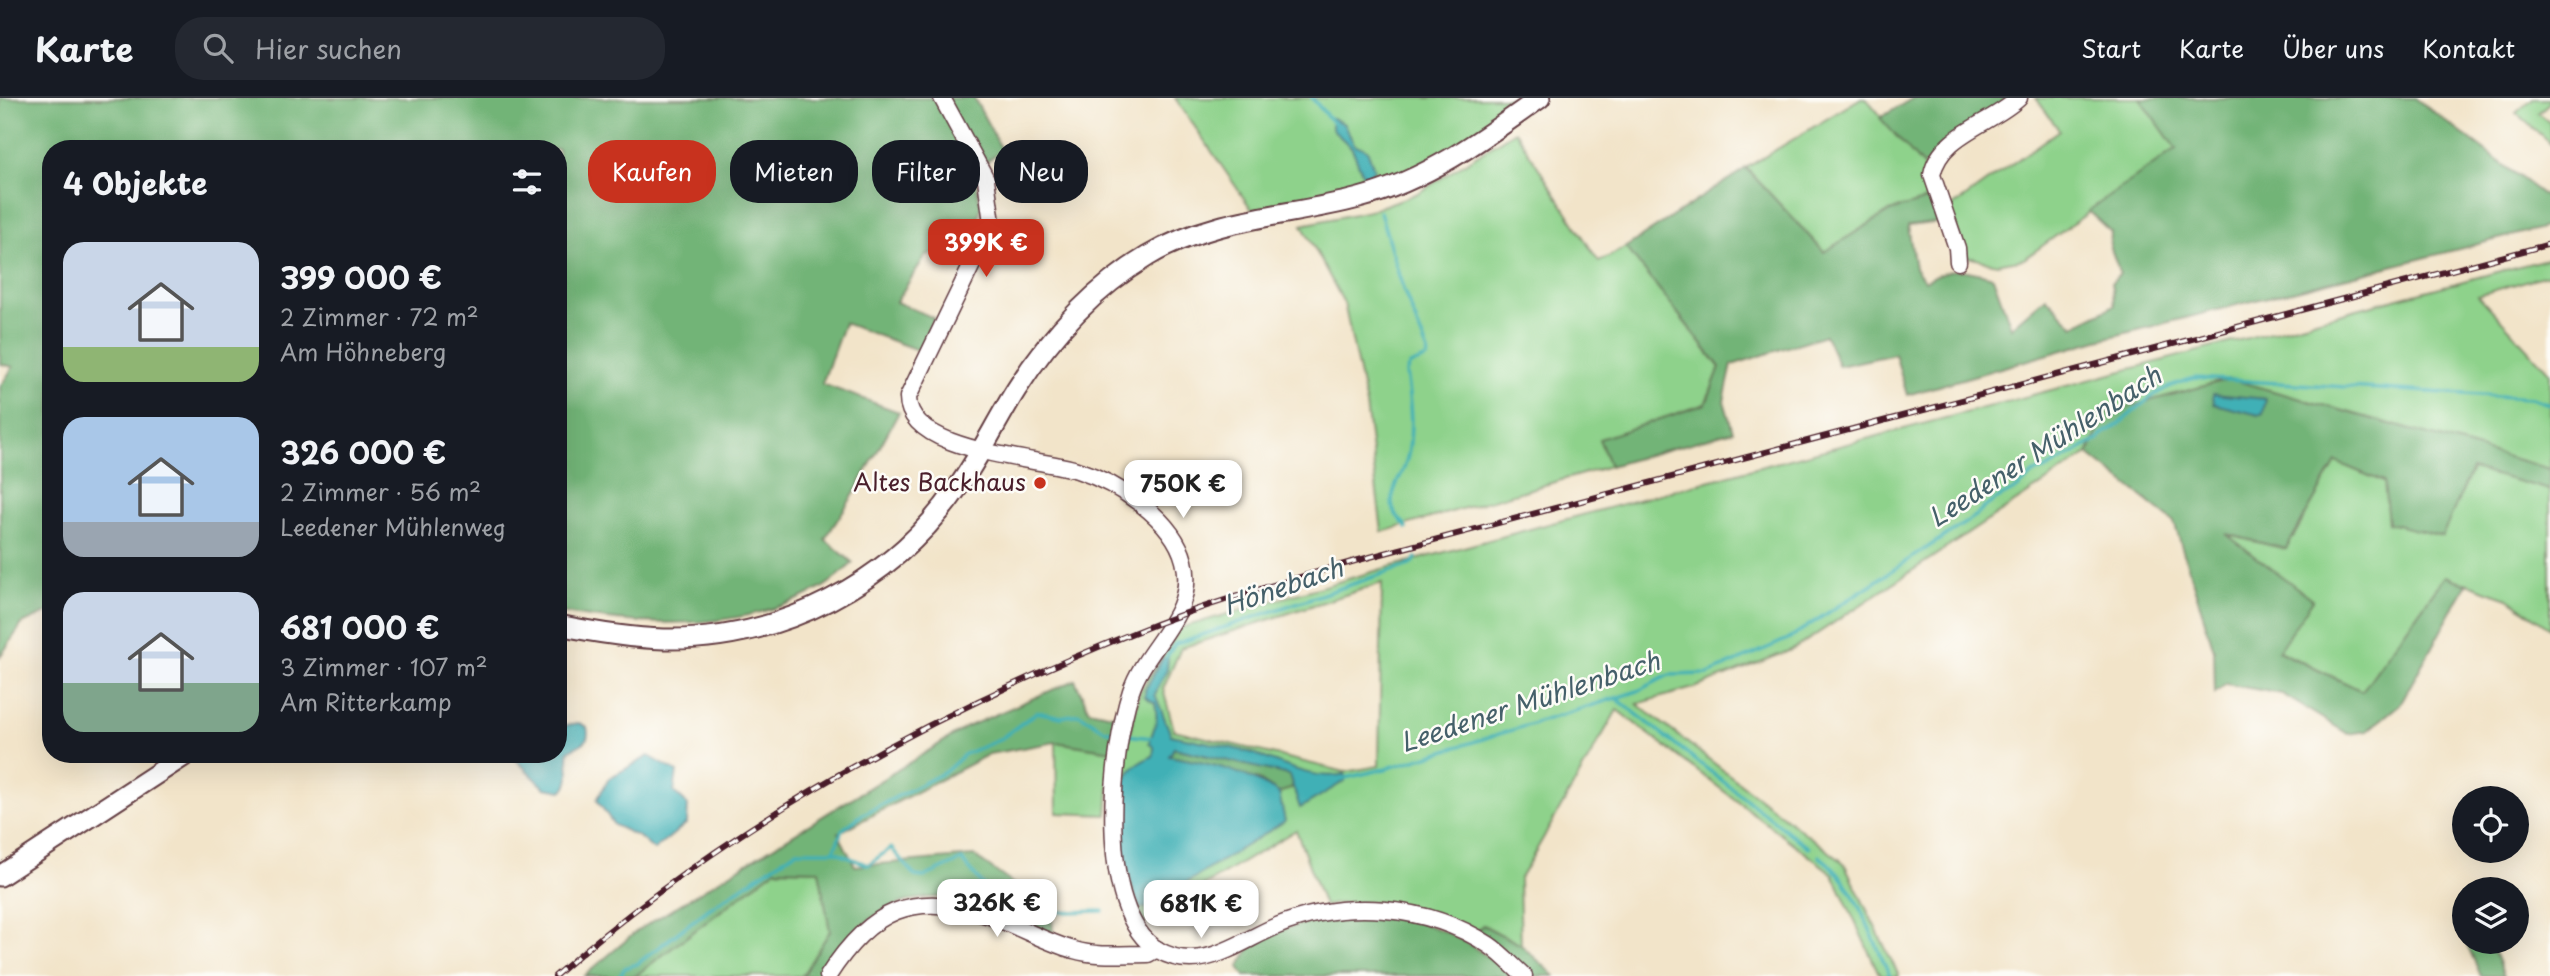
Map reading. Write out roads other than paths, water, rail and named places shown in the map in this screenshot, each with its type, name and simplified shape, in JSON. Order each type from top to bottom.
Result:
[{"type":"main road","points":[[567,626],[631,637],[713,636],[764,627],[825,604],[867,578],[917,537],[958,487],[1015,391],[1061,329],[1086,302],[1140,261],[1193,235],[1230,222],[1360,198],[1410,181],[1480,141],[1540,98]]},
{"type":"main road","points":[[0,876],[174,763]]},
{"type":"street","points":[[942,98],[986,179],[992,223],[908,397],[908,408],[920,427],[981,451],[1074,469],[1096,477],[1155,517],[1177,541],[1186,572],[1184,602],[1131,689],[1118,751],[1112,834],[1117,871],[1137,929],[1157,949],[1172,957],[1192,960],[1216,956],[1277,926],[1306,917],[1351,910],[1409,912],[1441,921],[1490,946],[1524,976]]},
{"type":"street","points":[[1958,261],[1932,175],[1934,163],[1955,141],[2019,98]]},
{"type":"street","points":[[828,976],[858,936],[881,916],[904,908],[931,904],[989,915],[1077,951],[1148,954],[1157,949]]},
{"type":"water","points":[[1332,118],[1344,124],[1354,144],[1367,150],[1374,169],[1369,176],[1363,175],[1352,148],[1332,129]]},
{"type":"water","points":[[2213,394],[2266,399],[2263,413],[2259,415],[2214,404]]},
{"type":"water","points":[[1163,658],[1168,658],[1167,670],[1155,694],[1171,735],[1245,751],[1306,773],[1332,776],[1345,774],[1345,781],[1300,808],[1289,775],[1174,748],[1169,756],[1226,769],[1279,793],[1285,821],[1146,908],[1140,908],[1125,857],[1122,795],[1126,779],[1134,767],[1153,756],[1154,748],[1149,743],[1156,709],[1155,703],[1145,697],[1145,690]]},
{"type":"water","points":[[579,723],[587,727],[588,737],[569,751],[569,777],[566,787],[562,791],[545,788],[519,763],[567,763],[567,725]]},
{"type":"water","points":[[649,756],[677,772],[674,792],[688,805],[687,823],[654,850],[639,837],[614,825],[597,800],[609,778]]},
{"type":"waterway","name":"Hönebach","points":[[1312,98],[1333,123]]},
{"type":"waterway","name":"Hönebach","points":[[1380,212],[1403,289],[1428,352],[1427,358],[1410,365],[1406,372],[1411,426],[1409,448],[1406,464],[1394,490],[1392,505],[1407,528]]},
{"type":"waterway","name":"Leedener Mühlenbach","points":[[1341,779],[1385,769],[1638,691],[1669,675],[1708,674],[1788,639],[2016,489],[2035,473],[2099,439],[2154,395],[2182,382],[2195,378],[2531,398],[2550,404]]},
{"type":"waterway","name":"Hönebach","points":[[1166,658],[1175,644],[1412,564],[1416,558]]},
{"type":"waterway","points":[[1617,699],[1809,848]]},
{"type":"waterway","name":"Leedener Mühlenbach","points":[[619,976],[625,968],[637,964],[710,908],[796,851],[834,851],[842,830],[863,814],[945,772],[965,754],[999,740],[1037,712],[1061,717],[1079,714],[1105,730],[1115,732]]},
{"type":"waterway","name":"Leedener Mühlenbach","points":[[1126,735],[1153,738]]},
{"type":"waterway","points":[[834,851],[868,865],[891,848],[915,876],[924,877],[962,860],[982,884],[1024,913],[1103,911]]},
{"type":"waterway","points":[[1819,856],[1832,867],[1853,895],[1890,976]]},
{"type":"railway","points":[[555,976],[620,922],[687,872],[757,824],[829,780],[979,701],[1055,665],[1160,622],[1355,561],[2550,244]]},
{"type":"place","name":"Altes Backhaus","points":[[1040,483]]}]
